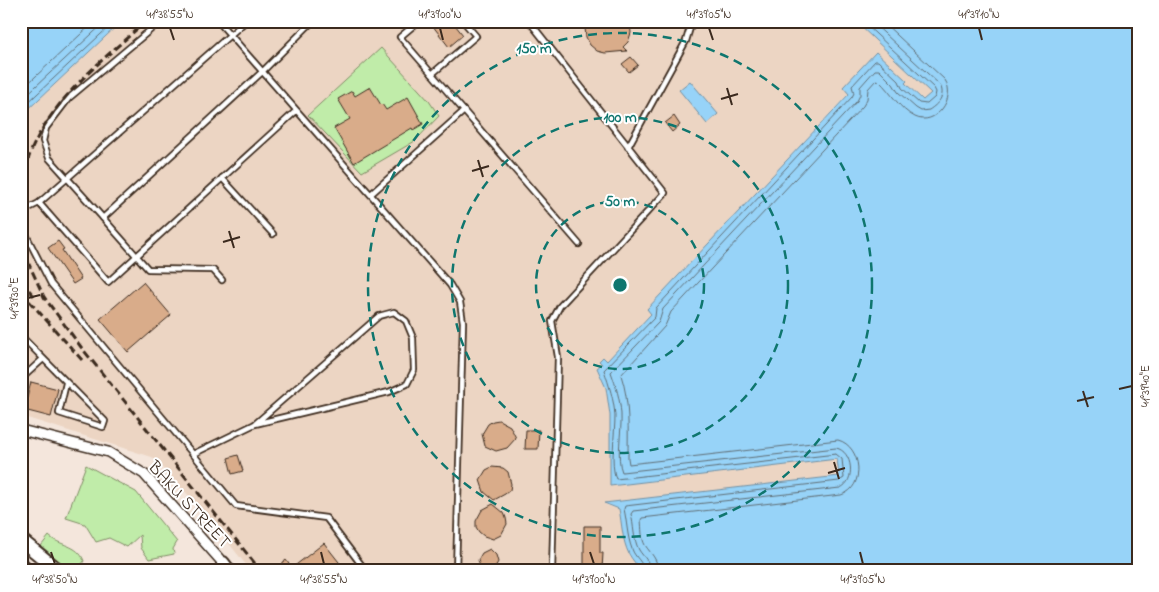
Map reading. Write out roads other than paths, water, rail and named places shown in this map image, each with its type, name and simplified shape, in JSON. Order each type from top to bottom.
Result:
[{"type":"main road","points":[[21,540],[59,571]]},
{"type":"main road","points":[[21,564],[29,571]]},
{"type":"street","name":"BAKU STREET","points":[[21,430],[108,452],[144,474],[226,567]]},
{"type":"lane","points":[[161,21],[69,98],[46,128],[43,141],[49,158],[148,270],[213,270],[222,280]]},
{"type":"lane","points":[[218,21],[450,285],[460,302],[463,322],[456,571]]},
{"type":"lane","points":[[21,212],[40,203],[246,21]]},
{"type":"lane","points":[[102,218],[262,72],[313,21]]},
{"type":"lane","points":[[419,21],[400,38],[579,244]]},
{"type":"lane","points":[[432,74],[476,36],[464,21]]},
{"type":"lane","points":[[529,21],[665,193],[560,306],[552,321],[558,357],[552,571]]},
{"type":"lane","points":[[684,21],[690,28]]},
{"type":"lane","points":[[628,147],[686,41],[692,21]]},
{"type":"lane","points":[[40,203],[108,282],[296,111]]},
{"type":"lane","points":[[371,194],[464,111]]},
{"type":"lane","points":[[222,178],[273,234]]},
{"type":"lane","points":[[21,225],[51,284],[236,506],[326,518],[366,571]]},
{"type":"lane","points":[[193,454],[255,424],[389,392],[407,384],[414,370],[413,338],[406,321],[394,312],[379,316],[255,424]]},
{"type":"lane","points":[[22,340],[105,421],[103,427],[59,413],[66,383]]},
{"type":"lane","points":[[21,379],[43,359]]},
{"type":"water","points":[[21,21],[122,21],[21,116]]},
{"type":"water","points":[[855,21],[1138,21],[1138,571],[640,571],[629,554],[619,509],[604,503],[839,476],[837,459],[610,486],[610,415],[606,388],[597,368],[602,364],[599,361],[603,357],[607,361],[651,314],[647,309],[849,94],[843,87],[876,52],[907,81],[905,83],[923,100],[931,93]]},
{"type":"water","points":[[690,81],[718,114],[707,124],[679,90]]},
{"type":"railway","points":[[21,185],[31,151],[53,113],[81,80],[146,21]]},
{"type":"railway","points":[[21,225],[28,262],[44,297],[81,347],[261,571]]},
{"type":"railway","points":[[21,281],[34,296]]},
{"type":"railway","points":[[21,292],[82,360]]}]
